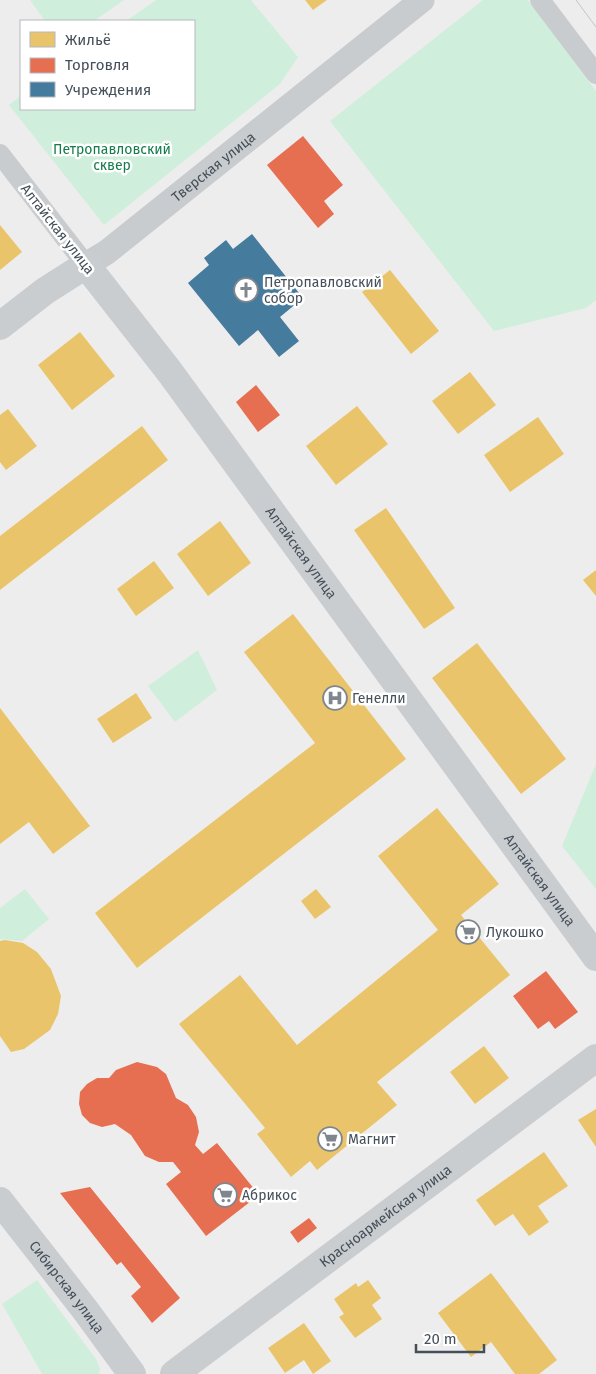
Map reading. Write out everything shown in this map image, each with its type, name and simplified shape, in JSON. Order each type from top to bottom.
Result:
[{"type":"main road","name":"Тверская улица","points":[[0,326],[46,291],[86,265]]},
{"type":"main road","name":"Алтайская улица","points":[[86,265],[169,371],[596,957]]},
{"type":"main road","name":"Красноармейская улица","points":[[174,1374],[596,1058]]},
{"type":"main road","name":"Сибирская улица","points":[[0,1200],[132,1374]]},
{"type":"street","name":"Тверская улица","points":[[86,265],[107,252],[422,0]]},
{"type":"street","points":[[540,0],[596,74]]},
{"type":"street","name":"Алтайская улица","points":[[0,154],[86,265]]},
{"type":"green space","points":[[30,0],[124,0],[95,20],[44,20]]},
{"type":"green space","name":"Петропавловский сквер","points":[[156,0],[251,0],[298,57],[280,84],[104,225],[9,105],[20,97],[20,110],[195,110],[195,20],[127,20]]},
{"type":"green space","points":[[483,0],[528,0],[596,91],[596,300],[586,308],[494,331],[330,121]]},
{"type":"green space","points":[[198,650],[217,690],[175,722],[148,686]]},
{"type":"green space","points":[[596,764],[596,889],[562,846]]},
{"type":"green space","points":[[25,889],[49,919],[22,941],[0,939],[0,908]]},
{"type":"green space","points":[[37,1280],[96,1359],[100,1369],[99,1374],[42,1374],[2,1304]]},
{"type":"building: Жильё","points":[[305,0],[327,0],[313,10]]},
{"type":"building: Жильё","points":[[0,225],[22,252],[0,270]]},
{"type":"building: Жильё","points":[[390,270],[439,331],[411,354],[362,292]]},
{"type":"building: Жильё","points":[[80,332],[115,376],[72,410],[38,365]]},
{"type":"building: Жильё","points":[[470,372],[496,405],[458,434],[432,401]]},
{"type":"building: Жильё","points":[[357,406],[388,444],[336,485],[306,446]]},
{"type":"building: Жильё","points":[[8,409],[37,446],[6,470],[0,462],[0,415]]},
{"type":"building: Жильё","points":[[538,417],[564,454],[510,492],[484,455]]},
{"type":"building: Жильё","points":[[142,426],[168,460],[0,590],[0,536]]},
{"type":"building: Жильё","points":[[386,508],[455,608],[424,629],[354,530]]},
{"type":"building: Жильё","points":[[220,521],[251,563],[208,596],[177,554]]},
{"type":"building: Жильё","points":[[154,561],[174,588],[136,616],[117,589]]},
{"type":"building: Жильё","points":[[596,570],[596,596],[583,580]]},
{"type":"building: Жильё","points":[[293,614],[406,759],[137,968],[95,913],[315,743],[244,652]]},
{"type":"building: Жильё","points":[[477,643],[566,759],[521,794],[432,678]]},
{"type":"building: Жильё","points":[[136,693],[152,718],[113,743],[97,719]]},
{"type":"building: Жильё","points":[[0,708],[90,826],[53,854],[29,822],[0,844]]},
{"type":"building: Жильё","points":[[437,808],[499,884],[461,915],[510,975],[377,1082],[397,1105],[317,1170],[310,1161],[291,1177],[257,1134],[265,1128],[179,1024],[240,975],[297,1045],[438,930],[378,856]]},
{"type":"building: Жильё","points":[[316,889],[331,907],[315,919],[301,901]]},
{"type":"building: Жильё","points":[[0,941],[23,943],[37,952],[51,969],[61,996],[58,1014],[50,1030],[24,1049],[11,1052],[0,1036]]},
{"type":"building: Жильё","points":[[484,1046],[509,1078],[475,1104],[450,1072]]},
{"type":"building: Жильё","points":[[596,1109],[596,1147],[578,1120]]},
{"type":"building: Жильё","points":[[544,1152],[568,1186],[538,1206],[549,1222],[529,1236],[513,1214],[495,1226],[476,1200]]},
{"type":"building: Жильё","points":[[491,1273],[557,1360],[539,1374],[515,1374],[491,1342],[471,1357],[438,1313]]},
{"type":"building: Жильё","points":[[368,1280],[381,1298],[372,1305],[382,1319],[355,1338],[339,1317],[344,1314],[334,1299],[356,1283],[358,1287]]},
{"type":"building: Жильё","points":[[304,1323],[331,1361],[313,1374],[304,1360],[285,1373],[268,1348]]},
{"type":"building: Торговля","points":[[303,136],[343,185],[324,201],[334,214],[318,228],[267,165]]},
{"type":"building: Торговля","points":[[256,385],[280,415],[258,432],[236,402]]},
{"type":"building: Торговля","points":[[546,971],[578,1012],[555,1029],[549,1021],[538,1029],[513,996]]},
{"type":"building: Торговля","points":[[137,1062],[157,1067],[166,1074],[176,1098],[188,1105],[196,1117],[199,1132],[195,1145],[203,1154],[217,1143],[259,1195],[206,1236],[166,1184],[181,1172],[173,1162],[159,1162],[145,1156],[131,1135],[115,1124],[102,1127],[90,1123],[82,1115],[79,1104],[80,1092],[87,1084],[97,1078],[109,1078],[116,1070]]},
{"type":"building: Торговля","points":[[90,1187],[180,1298],[152,1323],[131,1296],[141,1287],[121,1262],[117,1265],[60,1193]]},
{"type":"building: Торговля","points":[[309,1218],[317,1228],[298,1243],[290,1232]]},
{"type":"building: Учреждения","name":"Петропавловский собор","points":[[252,234],[303,298],[280,317],[299,341],[279,357],[258,330],[239,346],[188,283],[209,265],[204,258],[226,240],[233,249]]},
{"type":"tram line","points":[[576,0],[596,27]]},
{"type":"place","name":"Петропавловский собор","points":[[246,290]]},
{"type":"place","name":"Генелли","points":[[335,698]]},
{"type":"place","name":"Лукошко","points":[[468,932]]},
{"type":"place","name":"Магнит","points":[[330,1139]]},
{"type":"place","name":"Абрикос","points":[[225,1195]]}]
